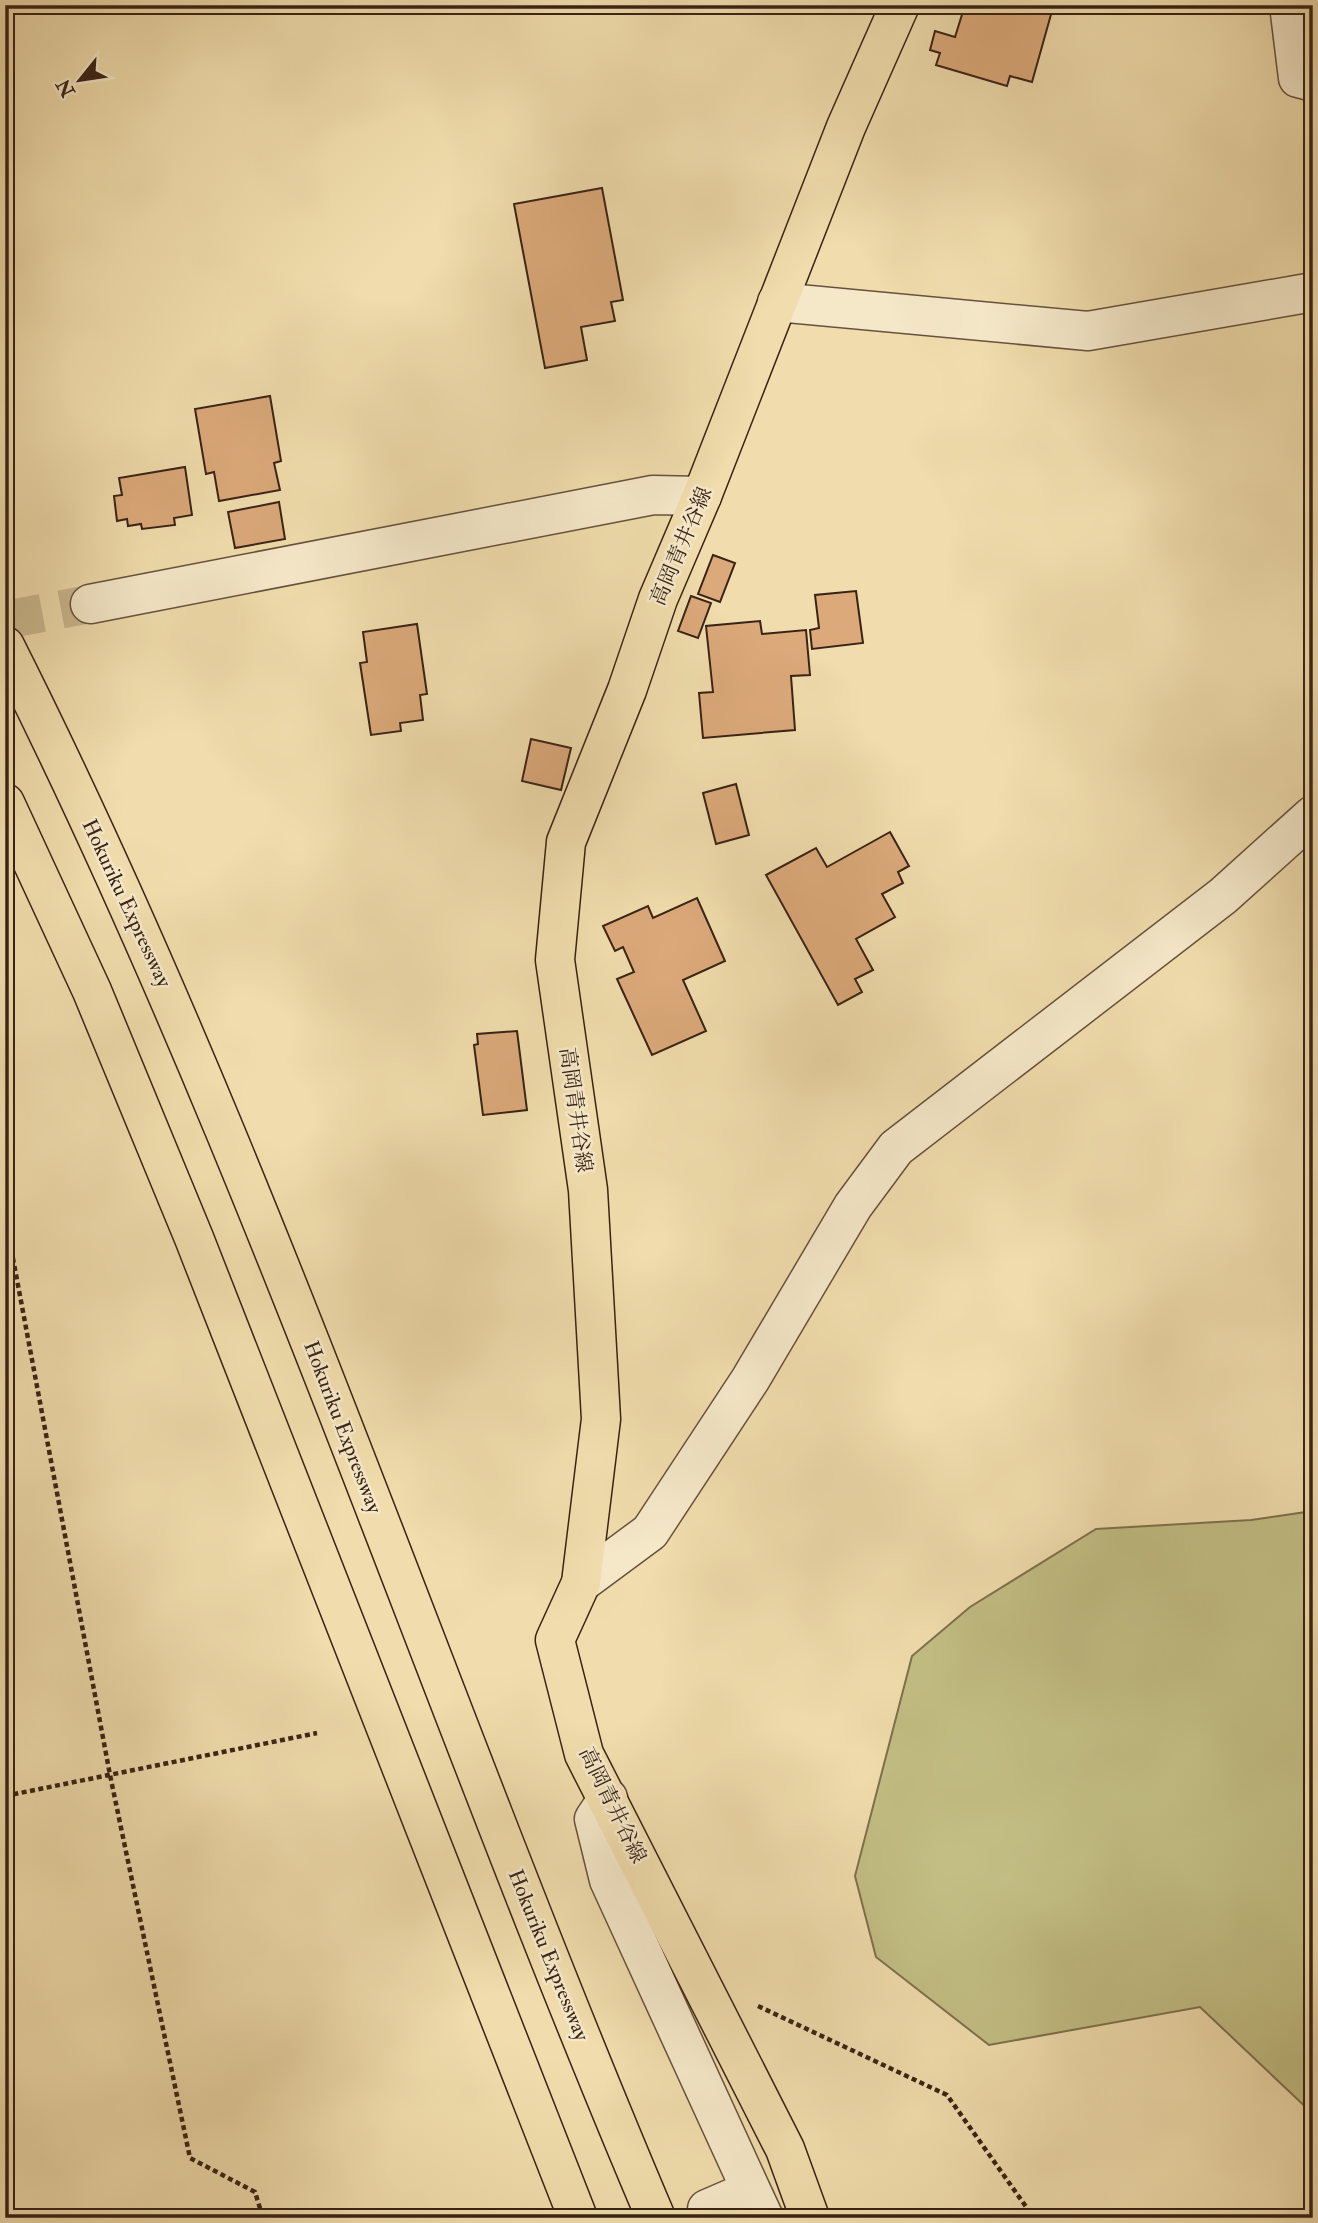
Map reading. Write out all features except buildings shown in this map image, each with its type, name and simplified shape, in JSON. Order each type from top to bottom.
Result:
[{"type":"main road","name":"高岡青井谷線","points":[[810,2218],[785,2149],[584,1754],[555,1640],[581,1583],[601,1419],[588,1191],[555,960],[566,842],[627,690],[658,599],[702,496],[846,127],[900,5]]},
{"type":"main road","name":"Hokuriku Expressway","points":[[5,646],[156,966],[258,1207],[511,1861],[656,2218]]},
{"type":"main road","points":[[5,803],[92,992],[194,1238],[578,2218]]},
{"type":"street","points":[[1289,5],[1298,78],[1313,82]]},
{"type":"street","points":[[777,302],[1088,331],[1313,292]]},
{"type":"street","points":[[90,604],[653,495],[702,496]]},
{"type":"street","points":[[581,1583],[650,1532],[750,1380],[853,1206],[896,1148],[1223,896],[1313,815]]},
{"type":"street","points":[[608,1798],[594,1819],[609,1880],[757,2204],[707,2209]]},
{"type":"path","points":[[5,1216],[110,1775],[190,2158],[255,2192],[263,2218]]},
{"type":"path","points":[[5,1796],[317,1733]]},
{"type":"path","points":[[697,1978],[947,2095],[1034,2218]]},
{"type":"shaded area","points":[[1313,1511],[1313,2114],[1200,2007],[989,2045],[876,1957],[855,1876],[912,1656],[970,1607],[1096,1529],[1251,1520]]},
{"type":"tunnel","points":[[5,620],[90,604]]}]
